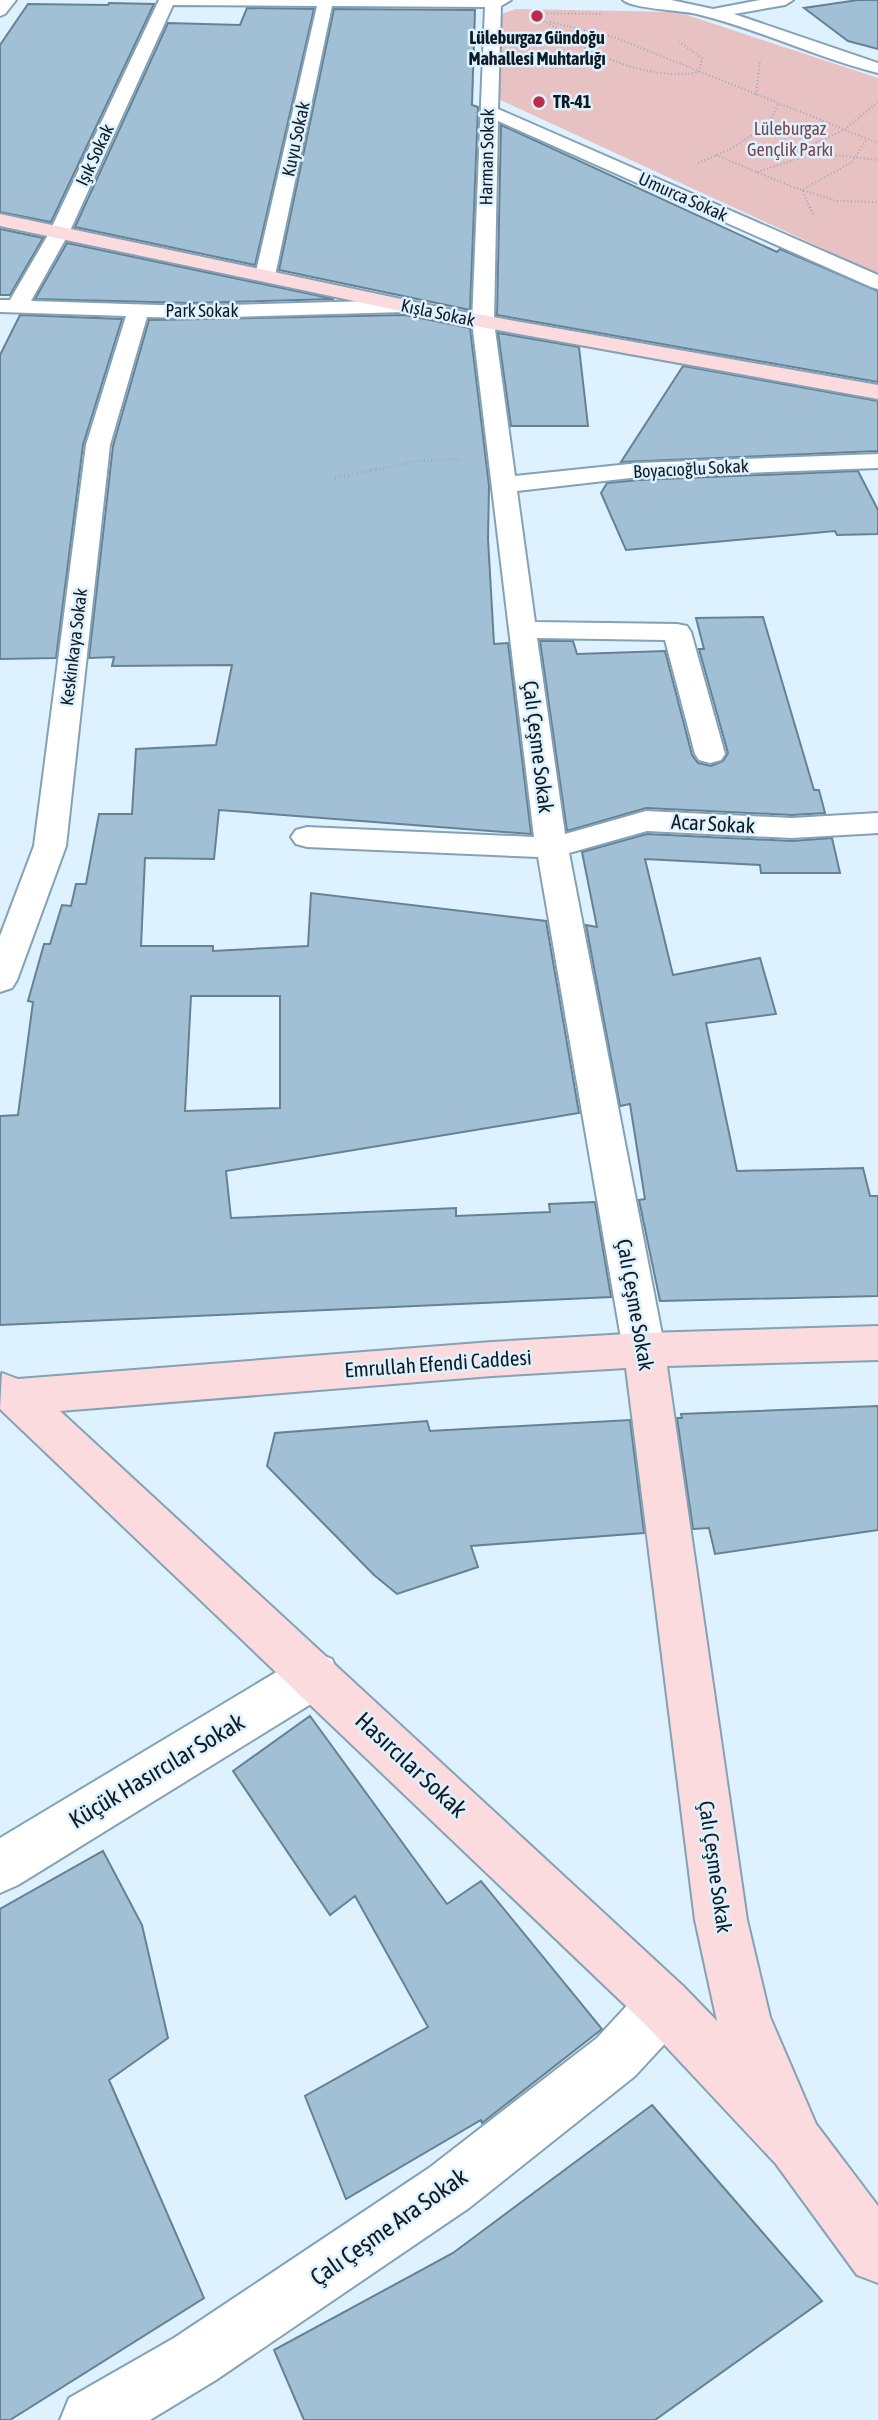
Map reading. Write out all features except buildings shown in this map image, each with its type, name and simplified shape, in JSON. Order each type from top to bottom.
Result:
[{"type":"street","points":[[0,12],[8,0]]},
{"type":"street","points":[[169,0],[498,2]]},
{"type":"street","name":"Işık Sokak","points":[[9,306],[59,233],[169,0]]},
{"type":"street","points":[[631,0],[672,1],[878,68]]},
{"type":"street","points":[[713,14],[785,0]]},
{"type":"street","name":"Kuyu Sokak","points":[[265,276],[325,2]]},
{"type":"street","name":"Harman Sokak","points":[[484,322],[489,111],[498,2]]},
{"type":"street","name":"Umurca Sokak","points":[[489,111],[878,283]]},
{"type":"street","name":"Kışla Sokak","points":[[0,220],[484,322],[878,392]]},
{"type":"street","name":"Park Sokak","points":[[9,306],[191,312],[405,306]]},
{"type":"street","name":"Keskinkaya Sokak","points":[[0,980],[50,846],[98,446],[138,310]]},
{"type":"street","name":"Çalı Çeşme Sokak","points":[[484,322],[552,848],[644,1350],[721,1920],[743,2019],[796,2144],[878,2254]]},
{"type":"street","name":"Boyacıoğlu Sokak","points":[[503,471],[639,470],[878,461]]},
{"type":"street","points":[[523,630],[677,632],[710,754]]},
{"type":"street","name":"Acar Sokak","points":[[307,836],[552,848],[646,821],[792,828],[878,823]]},
{"type":"street","name":"Emrullah Efendi Caddesi","points":[[8,1393],[644,1350],[878,1343]]},
{"type":"street","name":"Hasırcılar Sokak","points":[[8,1393],[315,1675],[664,2005],[796,2144]]},
{"type":"street","name":"Küçük Hasırcılar Sokak","points":[[0,1867],[315,1675]]},
{"type":"street","name":"Çalı Çeşme Ara Sokak","points":[[91,2420],[195,2359],[449,2188],[616,2057],[664,2005]]},
{"type":"path","points":[[602,14],[525,15],[614,37],[878,144]]},
{"type":"path","points":[[550,22],[585,48],[621,64],[681,76],[699,72]]},
{"type":"path","points":[[756,94],[760,60]]},
{"type":"path","points":[[798,159],[791,150],[813,144],[844,130],[878,102]]},
{"type":"path","points":[[694,165],[731,149],[769,124],[778,104]]},
{"type":"path","points":[[802,190],[855,158],[867,139]]},
{"type":"path","points":[[813,144],[815,153]]},
{"type":"path","points":[[756,172],[815,153],[878,160]]},
{"type":"path","points":[[716,155],[802,190],[837,201],[878,202]]},
{"type":"path","points":[[802,190],[814,215]]},
{"type":"path","points":[[335,478],[416,461],[503,471]]},
{"type":"green space","name":"Lüleburgaz Gençlik Parkı","points":[[516,9],[678,12],[878,78],[878,274],[498,99],[499,15]]},
{"type":"place","name":"Lüleburgaz Gündoğu Mahallesi Muhtarlığı","points":[[537,16]]},
{"type":"place","name":"TR-41","points":[[539,102]]}]
